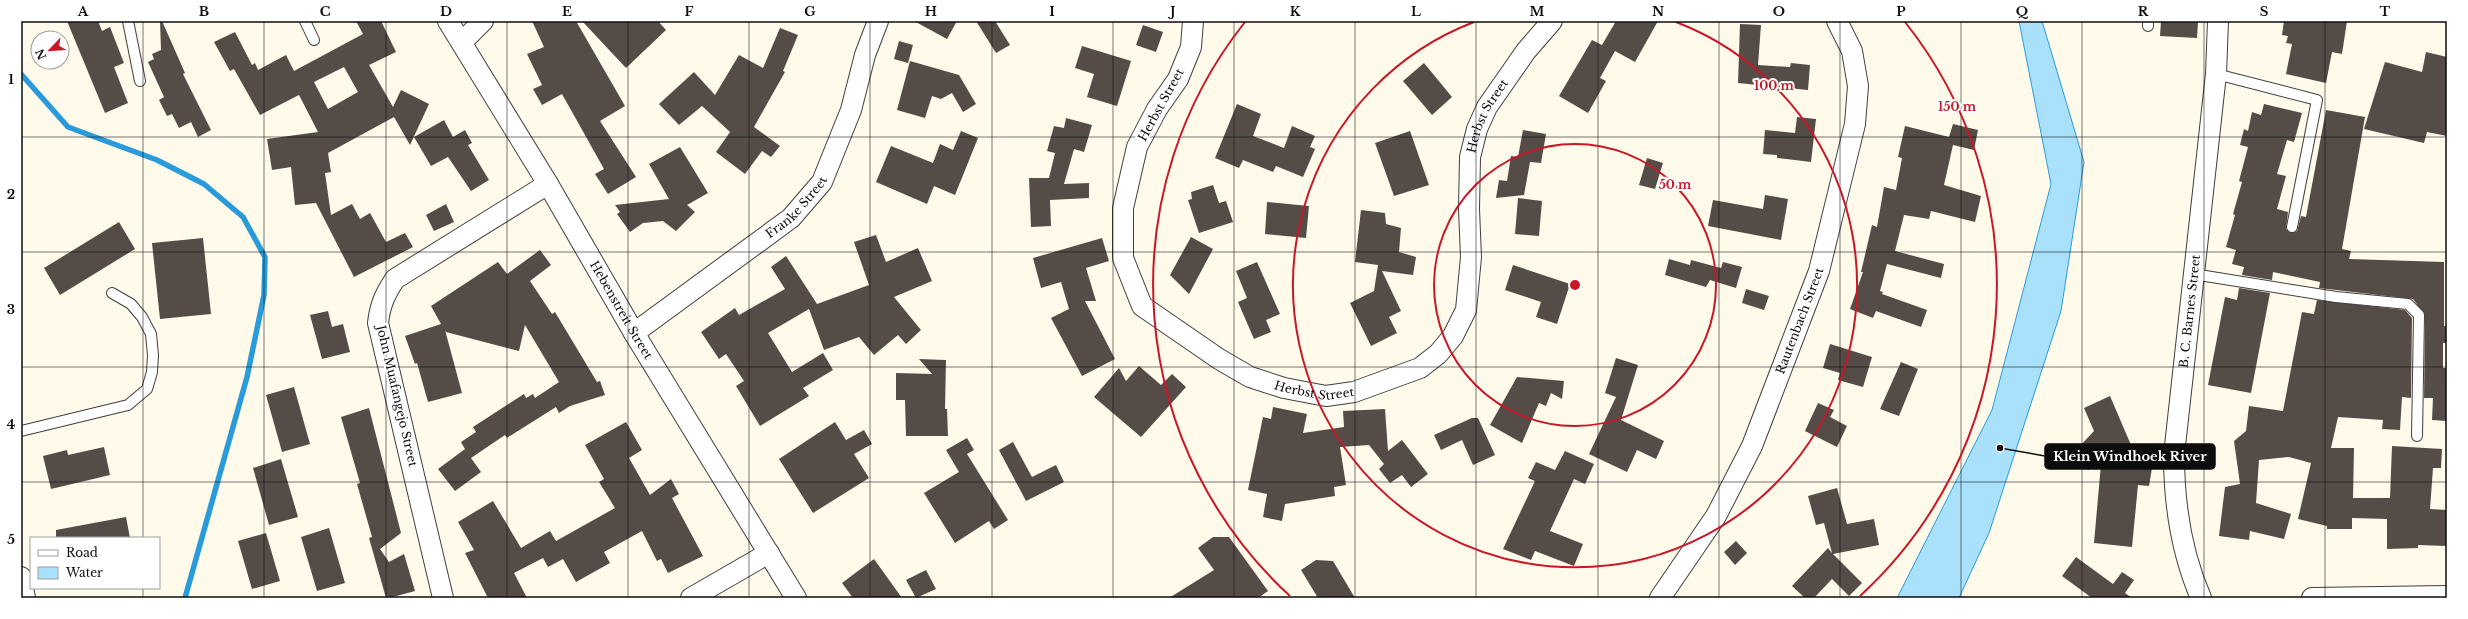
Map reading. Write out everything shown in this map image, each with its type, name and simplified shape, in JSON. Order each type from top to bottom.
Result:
[{"type":"street","name":"Hebenstreit Street","points":[[448,21],[548,184],[634,333],[796,598]]},
{"type":"street","points":[[462,42],[483,21]]},
{"type":"street","name":"Franke Street","points":[[634,333],[791,218],[822,182],[850,110],[865,54],[878,21]]},
{"type":"street","name":"Herbst Street","points":[[1193,21],[1191,47],[1178,79],[1157,110],[1137,147],[1123,208],[1123,258],[1142,306],[1219,359],[1250,377],[1284,388],[1326,396],[1354,392],[1420,368],[1438,354],[1453,336],[1466,310],[1471,257],[1469,209],[1470,157],[1477,129],[1487,107],[1504,82],[1526,52],[1552,21]]},
{"type":"street","name":"Rautenbach Street","points":[[1660,598],[1716,516],[1752,446],[1819,271],[1855,124],[1858,86],[1852,51],[1837,21]]},
{"type":"street","name":"B. C. Barnes Street","points":[[2201,598],[2179,532],[2174,492],[2174,455],[2216,74],[2218,21]]},
{"type":"street","name":"John Muafangejo Street","points":[[443,598],[378,324],[384,295],[395,279],[548,184]]},
{"type":"street","points":[[692,598],[769,554]]},
{"type":"street","points":[[21,577],[25,598]]},
{"type":"street","points":[[2312,598],[2447,596]]},
{"type":"lane","points":[[128,21],[140,81]]},
{"type":"lane","points":[[306,21],[314,40]]},
{"type":"lane","points":[[2216,74],[2317,100],[2292,227]]},
{"type":"lane","points":[[2193,274],[2336,297],[2408,304],[2419,315],[2417,436]]},
{"type":"lane","points":[[21,431],[128,405],[147,389],[152,372],[153,355],[151,334],[142,317],[130,304],[112,293]]},
{"type":"water","points":[[2019,21],[2042,21],[2084,162],[2061,311],[1989,533],[1959,598],[1897,598],[1992,410],[2051,184]]},
{"type":"building","points":[[67,21],[98,21],[102,31],[110,27],[124,63],[114,67],[128,103],[105,113]]},
{"type":"building","points":[[160,21],[162,21],[185,73],[183,74],[211,130],[198,137],[191,122],[179,128],[172,114],[167,116],[159,100],[164,97],[148,62],[154,59],[152,54],[161,50]]},
{"type":"building","points":[[356,21],[381,21],[396,52],[369,65],[393,107],[401,90],[429,104],[410,145],[394,117],[328,153],[331,172],[325,173],[331,215],[352,204],[360,219],[370,213],[386,242],[405,233],[413,247],[354,277],[316,203],[295,205],[291,167],[272,170],[267,139],[318,132],[299,95],[260,115],[234,69],[230,71],[214,42],[235,32],[252,65],[255,63],[258,70],[286,55],[294,71],[363,34]],"holes":[[[344,67],[358,92],[328,109],[314,82]]]},
{"type":"building","points":[[532,21],[576,21],[625,106],[600,121],[636,177],[608,194],[595,174],[604,169],[562,94],[542,105],[533,89],[542,85],[527,54],[544,47]]},
{"type":"building","points":[[582,21],[658,21],[666,30],[626,68]]},
{"type":"building","points":[[914,21],[957,21],[947,39]]},
{"type":"building","points":[[976,21],[995,21],[1010,45],[996,53]]},
{"type":"building","points":[[1616,21],[1658,21],[1635,62],[1615,51],[1600,78],[1606,81],[1588,113],[1559,96],[1592,40],[1602,45]]},
{"type":"building","points":[[2161,21],[2198,22],[2197,38],[2160,36]]},
{"type":"building","points":[[2284,21],[2347,21],[2342,54],[2332,52],[2326,83],[2286,74],[2292,44],[2286,43],[2288,36],[2282,35]]},
{"type":"building","points":[[1740,24],[1761,25],[1758,65],[1790,67],[1791,63],[1810,65],[1808,90],[1738,83]]},
{"type":"building","points":[[1143,25],[1163,32],[1156,52],[1136,45]]},
{"type":"building","points":[[780,28],[798,35],[783,71],[785,72],[754,127],[780,146],[771,157],[762,151],[745,174],[716,152],[730,132],[702,106],[679,125],[659,104],[694,72],[715,95],[739,55],[763,68]]},
{"type":"building","points":[[899,41],[913,45],[908,63],[894,59]]},
{"type":"building","points":[[1082,46],[1131,61],[1117,106],[1087,97],[1094,74],[1075,68]]},
{"type":"building","points":[[2426,52],[2447,57],[2447,136],[2427,132],[2424,143],[2364,129],[2385,62],[2422,72]]},
{"type":"building","points":[[910,61],[959,75],[976,104],[963,112],[952,93],[941,99],[932,96],[925,118],[897,110]]},
{"type":"building","points":[[1424,63],[1452,97],[1432,115],[1403,81]]},
{"type":"building","points":[[1237,104],[1261,114],[1253,136],[1284,148],[1292,126],[1315,136],[1310,147],[1315,149],[1303,177],[1276,166],[1273,172],[1243,160],[1239,168],[1215,158]]},
{"type":"building","points":[[2264,104],[2302,113],[2294,142],[2287,140],[2277,174],[2286,176],[2277,209],[2288,212],[2286,229],[2291,233],[2297,231],[2301,216],[2306,217],[2326,110],[2365,117],[2342,249],[2351,251],[2349,259],[2444,262],[2444,326],[2447,326],[2447,343],[2443,343],[2443,368],[2447,368],[2447,421],[2432,420],[2433,398],[2424,398],[2425,315],[2413,299],[2319,288],[2320,282],[2273,272],[2272,280],[2242,275],[2244,267],[2232,264],[2236,250],[2226,247],[2235,215],[2233,214],[2242,182],[2239,181],[2248,147],[2240,145],[2244,129],[2248,131],[2252,112],[2261,115]]},
{"type":"building","points":[[1797,117],[1816,119],[1811,162],[1777,158],[1777,155],[1763,154],[1765,130],[1795,133]]},
{"type":"building","points":[[1066,118],[1092,125],[1084,152],[1074,149],[1064,184],[1089,183],[1089,198],[1050,200],[1051,226],[1031,227],[1029,178],[1049,178],[1055,153],[1047,151],[1054,126],[1064,128]]},
{"type":"building","points":[[444,120],[453,137],[465,130],[472,143],[468,145],[489,180],[471,191],[448,157],[431,166],[414,137]]},
{"type":"building","points":[[1953,124],[1978,130],[1974,150],[1953,145],[1944,185],[1981,196],[1975,222],[1931,211],[1929,219],[1904,215],[1895,251],[1944,264],[1941,278],[1887,264],[1880,291],[1883,292],[1882,294],[1927,310],[1921,327],[1876,311],[1873,318],[1850,309],[1863,272],[1861,272],[1872,225],[1877,227],[1884,187],[1896,190],[1902,158],[1898,157],[1905,126],[1949,137]]},
{"type":"building","points":[[1523,130],[1546,134],[1541,163],[1530,162],[1524,195],[1496,198],[1499,180],[1507,181],[1511,156],[1518,157]]},
{"type":"building","points":[[961,131],[978,138],[955,195],[934,186],[927,204],[876,182],[891,146],[933,163],[940,144],[953,150]]},
{"type":"building","points":[[1410,131],[1429,185],[1394,196],[1375,143]]},
{"type":"building","points":[[680,147],[708,193],[687,205],[695,212],[676,231],[663,221],[643,223],[630,232],[617,214],[620,212],[615,205],[669,199],[649,164]]},
{"type":"building","points":[[1647,158],[1663,163],[1655,189],[1639,185]]},
{"type":"building","points":[[1213,185],[1219,203],[1226,201],[1233,222],[1199,233],[1188,200],[1192,199],[1191,192]]},
{"type":"building","points":[[1765,195],[1788,199],[1781,240],[1708,226],[1713,200],[1763,209]]},
{"type":"building","points":[[1518,198],[1542,201],[1539,236],[1515,234]]},
{"type":"building","points":[[1267,202],[1309,206],[1306,238],[1265,234]]},
{"type":"building","points":[[446,204],[454,222],[434,231],[426,215]]},
{"type":"building","points":[[1361,210],[1385,213],[1386,224],[1401,228],[1399,252],[1416,257],[1413,275],[1382,271],[1401,311],[1389,317],[1397,333],[1371,346],[1350,303],[1374,291],[1378,265],[1355,262]]},
{"type":"building","points":[[119,222],[135,249],[60,295],[44,268]]},
{"type":"building","points":[[876,235],[886,262],[918,248],[932,281],[894,297],[921,330],[906,344],[898,335],[874,355],[859,337],[824,350],[809,309],[768,333],[792,372],[823,353],[833,370],[803,388],[809,396],[760,426],[736,386],[744,381],[726,354],[719,359],[701,332],[735,308],[739,315],[785,289],[771,267],[786,256],[817,304],[869,285],[854,242]]},
{"type":"building","points":[[1191,237],[1213,249],[1189,294],[1170,275]]},
{"type":"building","points":[[203,238],[211,314],[160,319],[152,243]]},
{"type":"building","points":[[1102,238],[1109,261],[1086,268],[1096,301],[1085,301],[1115,359],[1082,376],[1051,318],[1069,309],[1061,282],[1041,288],[1033,258]]},
{"type":"building","points":[[540,250],[551,265],[530,281],[552,314],[555,312],[597,382],[600,381],[605,395],[570,406],[559,413],[556,407],[507,438],[505,435],[471,458],[481,472],[455,491],[438,469],[465,449],[461,442],[476,432],[473,427],[524,394],[526,398],[533,394],[535,398],[559,382],[525,325],[519,351],[446,332],[445,330],[462,393],[428,402],[417,363],[415,364],[405,336],[441,324],[431,306],[498,262],[507,274]]},
{"type":"building","points":[[1669,259],[1690,265],[1691,260],[1721,268],[1723,262],[1742,267],[1736,288],[1710,280],[1706,287],[1665,275]]},
{"type":"building","points":[[1257,262],[1280,314],[1266,320],[1271,332],[1254,339],[1238,302],[1247,298],[1236,271]]},
{"type":"building","points":[[1513,265],[1570,284],[1557,324],[1536,317],[1541,302],[1505,290]]},
{"type":"building","points":[[2239,288],[2270,293],[2251,393],[2208,385],[2225,297],[2237,300]]},
{"type":"building","points":[[1746,289],[1769,296],[1764,310],[1742,303]]},
{"type":"building","points":[[2317,300],[2405,310],[2412,318],[2411,398],[2402,397],[2400,430],[2382,429],[2383,420],[2338,417],[2331,448],[2354,448],[2353,498],[2390,498],[2392,446],[2442,449],[2441,468],[2433,468],[2430,509],[2447,510],[2447,546],[2418,545],[2418,548],[2387,549],[2387,519],[2352,518],[2352,529],[2327,529],[2327,526],[2298,519],[2311,463],[2289,457],[2259,460],[2256,503],[2291,514],[2284,539],[2250,531],[2249,540],[2219,536],[2225,487],[2240,484],[2234,441],[2246,431],[2249,406],[2283,411],[2302,312],[2314,314]]},
{"type":"building","points":[[328,311],[332,327],[343,324],[350,352],[322,359],[310,315]]},
{"type":"building","points":[[1830,344],[1872,357],[1863,387],[1838,380],[1840,373],[1823,368]]},
{"type":"building","points":[[1616,358],[1638,365],[1621,420],[1664,441],[1656,459],[1637,450],[1627,472],[1589,454],[1616,397],[1605,393]]},
{"type":"building","points":[[919,359],[946,360],[945,409],[947,409],[948,436],[906,436],[905,400],[896,400],[896,373],[932,374]]},
{"type":"building","points":[[1901,362],[1918,369],[1899,416],[1880,409]]},
{"type":"building","points":[[1139,366],[1161,385],[1172,374],[1186,387],[1141,437],[1094,397],[1119,368],[1126,381]]},
{"type":"building","points":[[1517,377],[1564,381],[1562,399],[1551,393],[1546,406],[1539,403],[1522,443],[1490,425]]},
{"type":"building","points":[[294,387],[310,444],[282,452],[266,395]]},
{"type":"building","points":[[2110,396],[2137,459],[2153,462],[2149,486],[2138,485],[2132,547],[2094,543],[2101,464],[2088,470],[2078,448],[2094,431],[2084,408]]},
{"type":"building","points":[[1818,403],[1834,410],[1830,417],[1847,426],[1837,447],[1805,431]]},
{"type":"building","points":[[1273,407],[1307,414],[1303,433],[1344,427],[1343,411],[1385,409],[1388,451],[1402,440],[1428,474],[1411,487],[1402,475],[1390,483],[1379,469],[1384,464],[1369,445],[1340,447],[1346,485],[1334,487],[1335,496],[1285,504],[1282,521],[1263,517],[1267,494],[1248,490],[1263,417],[1271,419]]},
{"type":"building","points":[[369,408],[401,533],[380,549],[389,562],[404,554],[415,591],[389,598],[386,598],[369,538],[372,537],[357,484],[360,483],[341,417]]},
{"type":"building","points":[[1472,418],[1478,418],[1495,455],[1473,465],[1462,440],[1441,450],[1434,435]]},
{"type":"building","points":[[626,422],[642,450],[629,458],[650,495],[671,479],[679,494],[672,498],[703,556],[668,573],[661,559],[657,561],[642,531],[604,552],[610,563],[576,582],[563,559],[548,567],[543,558],[514,573],[527,598],[488,598],[465,553],[474,550],[458,522],[493,501],[521,548],[550,531],[556,541],[615,508],[599,482],[604,479],[585,445]]},
{"type":"building","points":[[835,422],[846,440],[864,430],[872,444],[854,454],[869,478],[813,513],[779,459]]},
{"type":"building","points":[[967,438],[974,450],[967,454],[1008,520],[994,529],[989,521],[955,543],[924,493],[959,472],[946,450]]},
{"type":"building","points":[[1013,442],[1032,477],[1056,465],[1064,482],[1026,501],[999,450]]},
{"type":"building","points":[[104,447],[110,475],[51,489],[43,456],[67,450],[68,455]]},
{"type":"building","points":[[1565,451],[1594,464],[1585,484],[1574,479],[1550,531],[1583,544],[1574,566],[1535,551],[1531,560],[1503,549],[1535,481],[1528,478],[1536,462],[1555,470]]},
{"type":"building","points":[[281,459],[298,517],[269,525],[253,468]]},
{"type":"building","points":[[1837,488],[1847,524],[1874,519],[1879,545],[1833,554],[1862,583],[1849,596],[1832,579],[1814,598],[1805,598],[1792,586],[1828,548],[1832,553],[1824,523],[1816,525],[1808,496]]},
{"type":"building","points":[[126,517],[130,537],[56,537],[56,530]]},
{"type":"building","points":[[329,528],[345,583],[317,591],[301,537]]},
{"type":"building","points":[[266,533],[280,581],[252,589],[238,541]]},
{"type":"building","points":[[1213,537],[1229,537],[1268,591],[1258,598],[1169,598],[1214,570],[1198,548]]},
{"type":"building","points":[[1736,541],[1747,553],[1735,565],[1724,552]]},
{"type":"building","points":[[2076,557],[2113,584],[2122,572],[2134,580],[2125,593],[2132,598],[2092,598],[2062,576]]},
{"type":"building","points":[[874,559],[902,598],[853,598],[842,583]]},
{"type":"building","points":[[1316,560],[1333,561],[1355,598],[1318,598],[1301,570]]},
{"type":"building","points":[[926,570],[936,589],[916,598],[906,580]]},
{"type":"waterway","points":[[21,74],[68,127],[157,160],[204,184],[243,217],[265,257],[264,295],[247,377],[185,598]]},
{"type":"place","name":"Klein Windhoek River","points":[[2000,448]]}]
